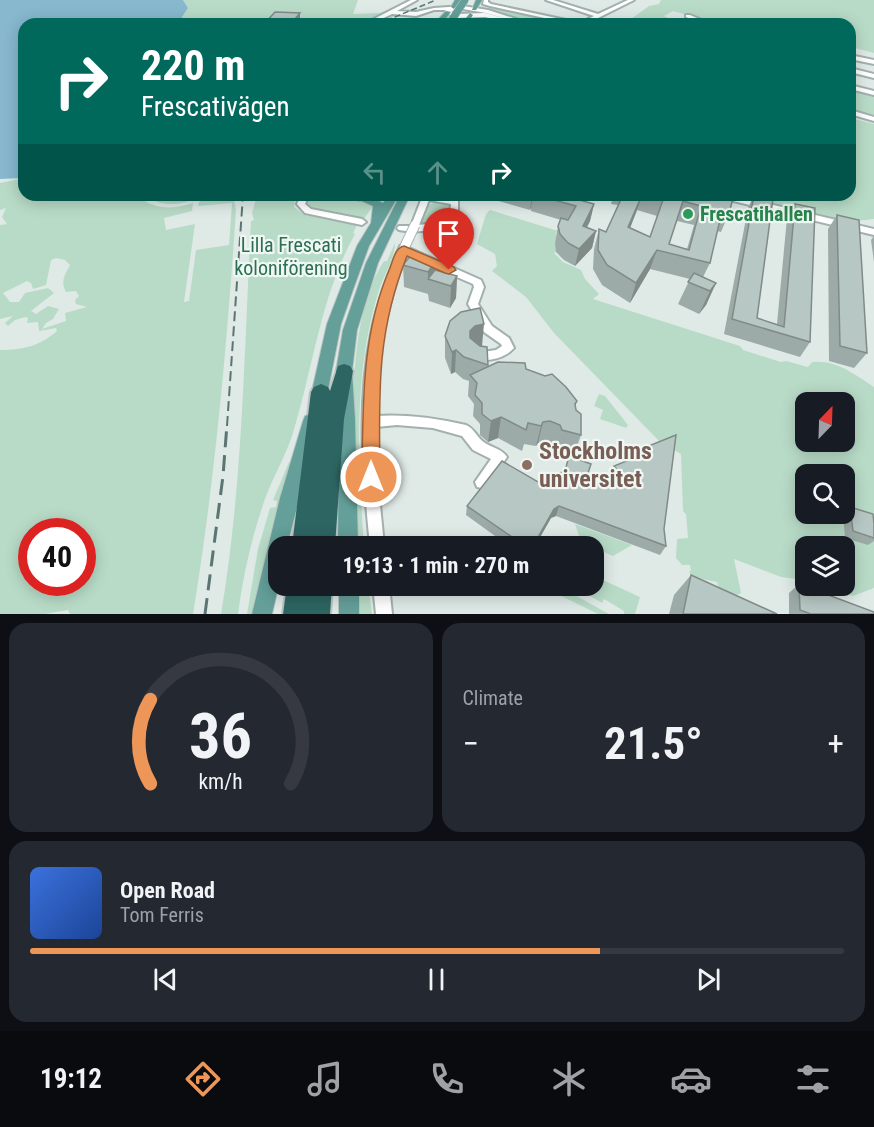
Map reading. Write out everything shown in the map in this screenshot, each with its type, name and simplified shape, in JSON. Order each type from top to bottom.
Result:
[{"type":"highway","points":[[324,536],[334,419],[344,371]]},
{"type":"highway","points":[[305,536],[321,392]]},
{"type":"highway","points":[[296,614],[298,596]]},
{"type":"highway","points":[[317,614],[319,596]]},
{"type":"main road","points":[[442,18],[458,0]]},
{"type":"main road","points":[[452,18],[465,0]]},
{"type":"main road","points":[[460,18],[472,0]]},
{"type":"main road","points":[[468,18],[479,0]]},
{"type":"main road","points":[[262,614],[288,498],[321,392],[340,305],[369,222],[379,205],[369,201]]},
{"type":"main road","points":[[369,222],[388,201]]},
{"type":"main road","points":[[348,536],[347,418],[344,371],[350,330],[359,295],[402,201]]},
{"type":"main road","points":[[349,596],[349,614]]},
{"type":"street","points":[[379,18],[399,10],[414,0]]},
{"type":"street","points":[[422,0],[430,0]]},
{"type":"street","points":[[486,0],[485,3],[490,5],[552,18]]},
{"type":"street","points":[[548,0],[599,16]]},
{"type":"street","points":[[594,18],[632,0]]},
{"type":"street","points":[[399,10],[416,14],[440,8],[499,18]]},
{"type":"street","points":[[450,9],[456,16],[473,12],[501,18]]},
{"type":"street","points":[[688,16],[693,18]]},
{"type":"street","points":[[856,58],[874,62]]},
{"type":"street","points":[[856,72],[874,76]]},
{"type":"street","points":[[856,88],[874,93]]},
{"type":"street","points":[[856,116],[874,120]]},
{"type":"street","points":[[302,201],[301,204],[308,211],[369,222]]},
{"type":"street","points":[[376,536],[371,477],[370,422],[371,379],[376,335],[387,293],[425,201]]},
{"type":"street","points":[[402,228],[431,226],[444,222],[456,210],[455,202],[450,201]]},
{"type":"street","points":[[745,201],[874,232]]},
{"type":"street","points":[[404,248],[477,282],[479,287],[473,304],[488,329],[505,341],[508,348],[498,354],[480,356]]},
{"type":"street","points":[[370,422],[397,420],[433,423],[466,431],[478,446],[500,457],[482,482]]},
{"type":"street","points":[[382,596],[384,614]]},
{"type":"green space","points":[[183,0],[358,0],[353,14],[380,13],[408,3],[377,18],[183,18],[188,8]]},
{"type":"green space","points":[[661,0],[874,0],[874,53],[856,48],[856,18],[698,18],[673,11],[664,16],[668,18],[632,18],[649,6],[659,4]]},
{"type":"green space","points":[[493,7],[544,18],[514,18],[485,10]]},
{"type":"green space","points":[[856,90],[874,95],[874,117],[856,112]]},
{"type":"green space","points":[[856,119],[874,124],[874,219],[847,222],[757,201],[856,201]]},
{"type":"green space","points":[[18,179],[18,201],[145,201],[170,208],[193,203],[192,211],[164,218],[166,230],[195,224],[184,302],[189,301],[196,250],[229,245],[232,203],[198,206],[199,202],[234,201],[236,210],[214,463],[193,614],[70,614],[68,610],[45,614],[0,614],[0,350],[31,346],[57,331],[56,328],[39,331],[38,322],[27,323],[28,318],[26,317],[15,320],[8,326],[5,323],[13,316],[0,319],[0,225],[7,224],[2,217],[6,208],[0,210],[0,183]],"holes":[[[56,258],[65,260],[70,265],[63,281],[64,288],[66,292],[76,291],[79,296],[75,300],[76,304],[87,307],[65,313],[66,321],[42,329],[53,319],[59,309],[48,306],[36,314],[31,311],[54,293],[48,288],[25,293],[19,302],[10,302],[3,293],[27,281],[31,283],[33,289],[46,285],[51,260]]]},
{"type":"green space","points":[[157,201],[189,201],[174,204]]},
{"type":"green space","name":"Lilla Frescati koloniförening","points":[[255,201],[295,201],[294,207],[305,215],[357,225],[325,307],[292,436],[260,513],[248,556],[238,614],[221,614],[238,467],[251,221],[254,220],[252,213]]},
{"type":"green space","points":[[367,201],[374,204],[364,219],[312,209],[307,202]]},
{"type":"green space","points":[[438,201],[450,205],[451,210],[448,214],[441,220],[419,226],[427,206]]},
{"type":"green space","points":[[490,210],[558,231],[555,234],[558,235],[554,253],[563,262],[581,270],[585,279],[599,294],[593,299],[740,346],[743,350],[781,362],[786,361],[808,367],[812,362],[829,363],[852,373],[874,387],[874,588],[855,595],[855,536],[795,536],[795,579],[781,577],[734,559],[741,593],[732,597],[719,590],[717,582],[692,577],[689,571],[691,571],[690,565],[682,565],[676,558],[677,539],[688,538],[686,514],[683,511],[681,454],[660,442],[554,333],[526,297],[492,271],[497,266],[495,254],[477,244],[486,214]]},
{"type":"green space","points":[[395,243],[374,308],[363,365],[359,442],[363,536],[357,536],[353,439],[356,360],[361,323],[370,289],[384,261],[387,261]]},
{"type":"green space","points":[[599,394],[605,396],[628,425],[626,428],[600,419],[603,410],[594,406]]},
{"type":"green space","points":[[290,462],[272,536],[268,536],[268,552],[253,614],[247,614],[258,549],[270,508],[276,507],[277,501],[273,500]]},
{"type":"green space","points":[[575,524],[632,545],[613,556],[604,552],[604,536],[579,536]]},
{"type":"green space","points":[[604,581],[640,597],[635,614],[624,614],[624,611],[604,599],[602,603],[590,596],[604,596]]},
{"type":"green space","points":[[358,596],[370,596],[372,614],[359,614]]},
{"type":"green space","points":[[561,596],[576,596],[609,614],[598,614]]},
{"type":"water","points":[[0,0],[183,0],[188,8],[183,18],[18,18],[18,178],[0,179]]},
{"type":"building","points":[[275,12],[300,13],[296,18],[270,18]]},
{"type":"building","points":[[558,201],[583,201],[594,204],[583,226],[596,231],[579,249],[568,243],[560,234],[558,226],[561,218],[568,220],[576,206]]},
{"type":"building","points":[[620,201],[639,201],[628,227],[650,237],[663,201],[683,201],[732,201],[729,213],[722,211],[710,263],[657,250],[636,283],[607,265],[598,250],[599,229],[606,232]],"holes":[[[683,201],[701,206],[689,250],[669,244]]]},
{"type":"building","points":[[753,201],[773,201],[757,318],[784,327],[795,204],[815,208],[810,342],[732,319]]},
{"type":"building","points":[[837,215],[859,220],[867,353],[840,346]]},
{"type":"building","points":[[411,255],[435,262],[428,272],[403,265]]},
{"type":"building","points":[[435,270],[457,276],[451,286],[428,279]]},
{"type":"building","points":[[694,273],[716,283],[710,291],[688,282]]},
{"type":"building","points":[[480,308],[484,324],[475,326],[470,331],[470,338],[480,346],[487,347],[488,365],[464,357],[456,350],[452,352],[445,336],[450,321],[461,312]]},
{"type":"building","points":[[498,362],[525,363],[526,369],[545,376],[552,374],[577,401],[576,410],[581,414],[581,435],[562,430],[560,425],[550,421],[543,422],[541,426],[528,423],[526,430],[501,417],[491,421],[482,414],[482,403],[475,395],[477,383],[470,375]]},
{"type":"building","points":[[676,435],[664,529],[666,546],[559,506],[554,509],[539,536],[510,536],[467,506],[502,461],[538,482],[565,471],[569,456],[591,464],[588,473],[596,483],[607,486],[616,482],[619,473],[614,466],[649,452],[646,447]]},
{"type":"building","points":[[855,509],[873,514],[874,538],[853,531]]},
{"type":"building","points":[[691,575],[777,614],[683,614]]},
{"type":"building","points":[[799,596],[831,596],[874,612],[874,614],[811,614],[800,610]]},
{"type":"railway","points":[[392,18],[436,0]]},
{"type":"railway","points":[[227,426],[243,201]]},
{"type":"railway","points":[[205,614],[223,476],[227,424]]},
{"type":"place","name":"Frescatihallen","points":[[688,214]]},
{"type":"place","name":"Stockholms universitet","points":[[527,465]]},
{"type":"route","points":[[371,477],[371,379],[376,335],[394,274],[404,250],[423,256],[449,270]]}]
